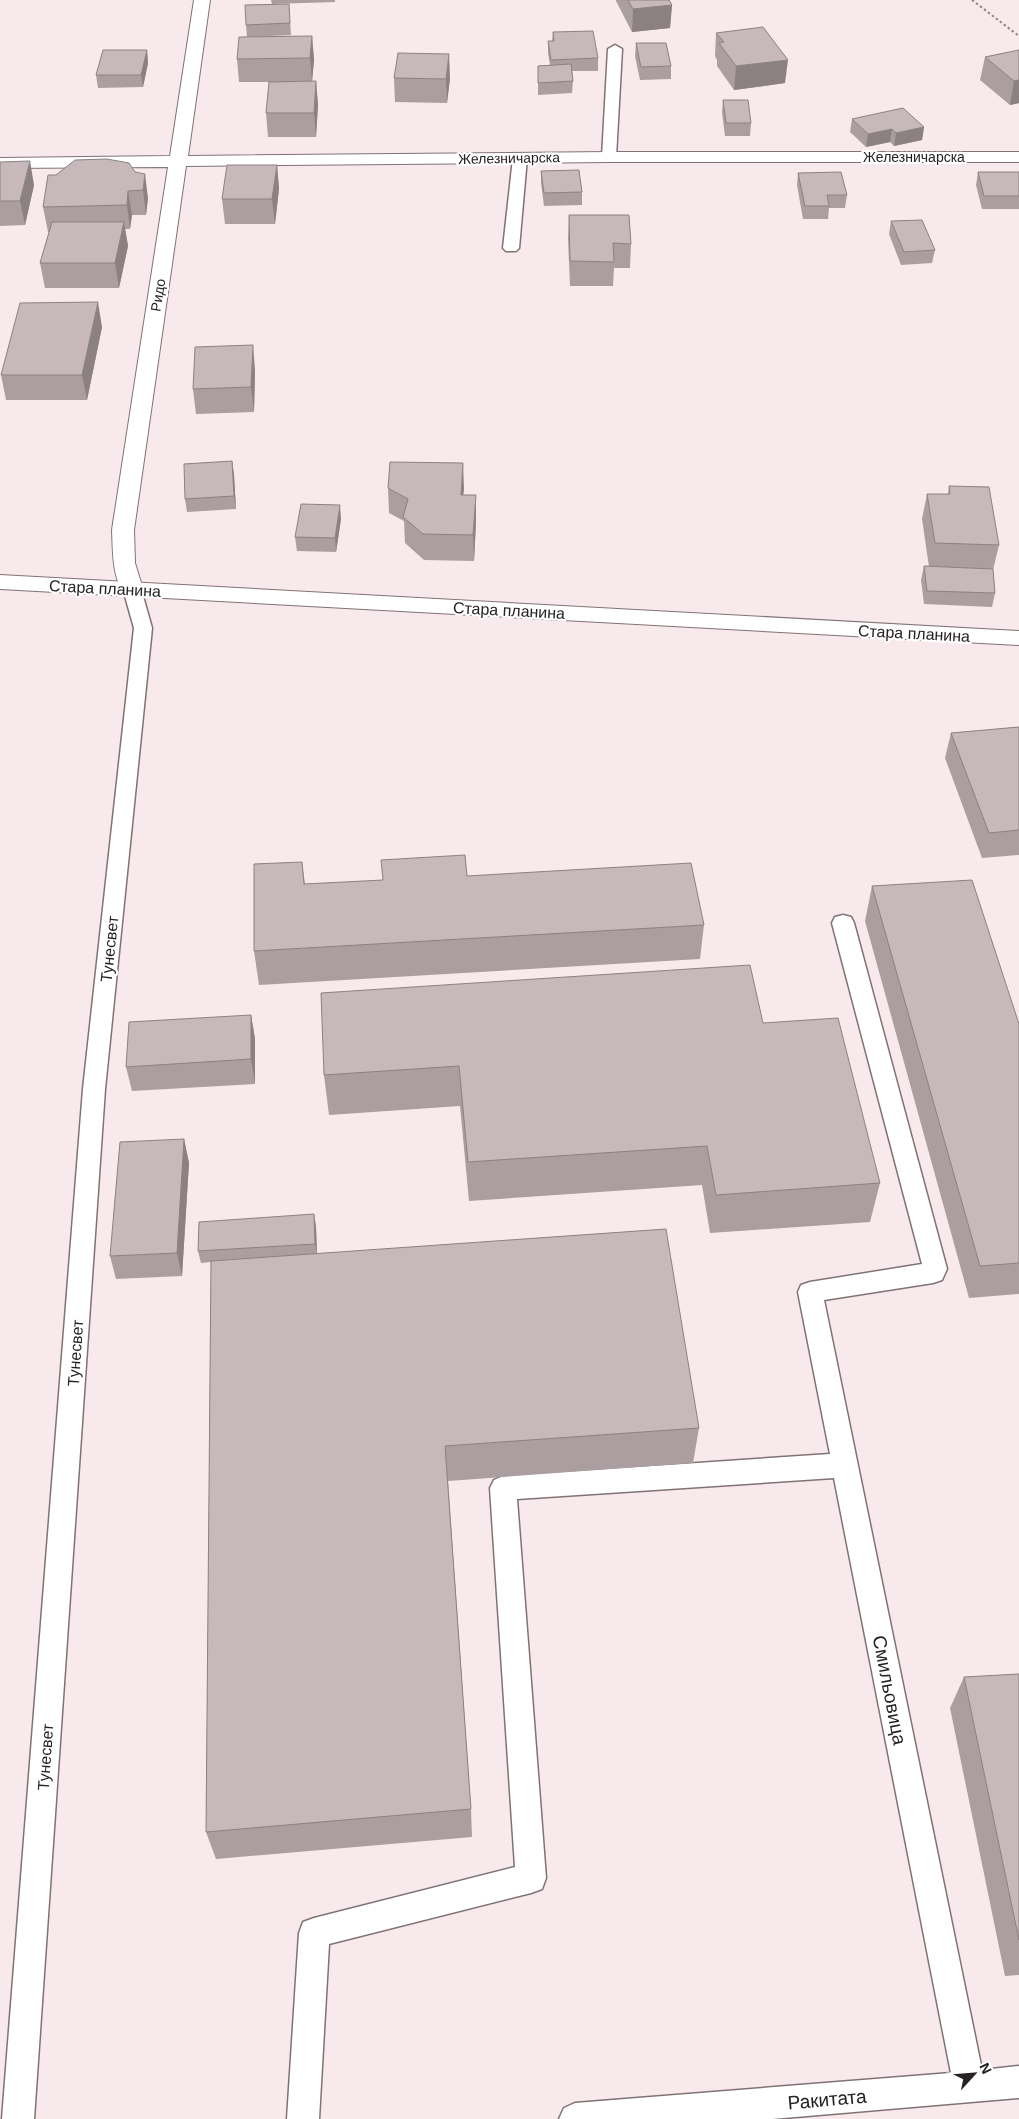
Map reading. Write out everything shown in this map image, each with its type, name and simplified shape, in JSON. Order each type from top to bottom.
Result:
[{"type":"street","name":"Ридо","points":[[132,590],[124,563],[123,530],[202,0]]},
{"type":"street","name":"Железничарска","points":[[0,163],[609,157],[1019,157]]},
{"type":"street","name":"Стара планина","points":[[0,582],[1019,638]]},
{"type":"lane","points":[[609,157],[615,49]]},
{"type":"lane","points":[[510,248],[520,158]]},
{"type":"lane","name":"Тунесвет","points":[[18,2119],[94,1089],[143,628],[132,590]]},
{"type":"lane","name":"Смильовица","points":[[843,924],[935,1269],[933,1273],[810,1292],[970,2088]]},
{"type":"lane","points":[[303,2119],[314,1933],[531,1878],[503,1488],[845,1466]]},
{"type":"lane","name":"Ракитата","points":[[575,2119],[970,2088],[1019,2082]]},
{"type":"path","points":[[972,0],[1019,36]]},
{"type":"building","points":[[628,0],[669,0],[672,5],[633,9]]},
{"type":"building","points":[[289,4],[290,23],[246,25],[245,5]]},
{"type":"building","points":[[763,27],[788,60],[736,66],[719,43],[724,42],[716,33]]},
{"type":"building","points":[[593,31],[598,58],[551,60],[548,41],[554,41],[553,32]]},
{"type":"building","points":[[312,36],[310,58],[237,59],[239,37]]},
{"type":"building","points":[[636,43],[666,43],[671,66],[641,67]]},
{"type":"building","points":[[103,50],[147,50],[141,75],[96,75]]},
{"type":"building","points":[[1019,50],[1019,80],[1014,81],[985,57]]},
{"type":"building","points":[[398,53],[449,54],[446,79],[394,78]]},
{"type":"building","points":[[571,64],[573,81],[538,83],[538,66]]},
{"type":"building","points":[[316,81],[314,113],[266,113],[269,82]]},
{"type":"building","points":[[723,100],[748,100],[751,123],[726,123]]},
{"type":"building","points":[[903,108],[924,127],[896,133],[892,129],[868,134],[852,119]]},
{"type":"building","points":[[107,159],[129,163],[135,172],[145,174],[143,190],[128,191],[127,205],[43,207],[48,175],[56,175],[75,160]]},
{"type":"building","points":[[30,161],[20,201],[0,201],[0,162]]},
{"type":"building","points":[[227,165],[277,165],[272,199],[222,199]]},
{"type":"building","points":[[579,170],[582,192],[544,193],[541,171]]},
{"type":"building","points":[[841,172],[847,195],[827,195],[829,206],[805,206],[798,173]]},
{"type":"building","points":[[978,172],[1019,172],[1019,196],[984,196]]},
{"type":"building","points":[[569,215],[629,215],[631,244],[613,243],[614,262],[570,261]]},
{"type":"building","points":[[922,220],[935,250],[904,252],[891,221]]},
{"type":"building","points":[[52,222],[124,222],[115,263],[40,263]]},
{"type":"building","points":[[98,302],[82,375],[1,375],[20,303]]},
{"type":"building","points":[[253,345],[251,387],[193,389],[195,347]]},
{"type":"building","points":[[232,461],[234,496],[185,499],[184,464]]},
{"type":"building","points":[[390,462],[463,463],[461,495],[476,495],[473,535],[423,534],[403,517],[408,499],[388,488]]},
{"type":"building","points":[[949,486],[989,487],[999,545],[935,543],[927,494],[950,494]]},
{"type":"building","points":[[301,504],[340,505],[335,538],[295,537]]},
{"type":"building","points":[[924,566],[993,569],[995,593],[927,591]]},
{"type":"building","points":[[1019,727],[1019,830],[989,833],[951,733]]},
{"type":"building","points":[[465,855],[467,876],[691,863],[704,925],[254,951],[254,864],[302,862],[304,884],[383,880],[381,860]]},
{"type":"building","points":[[972,880],[1019,1024],[1019,1263],[980,1266],[872,886]]},
{"type":"building","points":[[750,965],[763,1023],[838,1018],[880,1183],[716,1195],[707,1146],[468,1162],[459,1066],[324,1075],[321,993]]},
{"type":"building","points":[[251,1015],[251,1059],[126,1067],[129,1022]]},
{"type":"building","points":[[184,1139],[177,1253],[110,1256],[120,1142]]},
{"type":"building","points":[[314,1214],[315,1244],[198,1251],[199,1222]]},
{"type":"building","points":[[666,1229],[699,1428],[445,1446],[471,1809],[206,1832],[211,1261]]},
{"type":"building","points":[[1019,1674],[1019,1940],[964,1677]]}]
